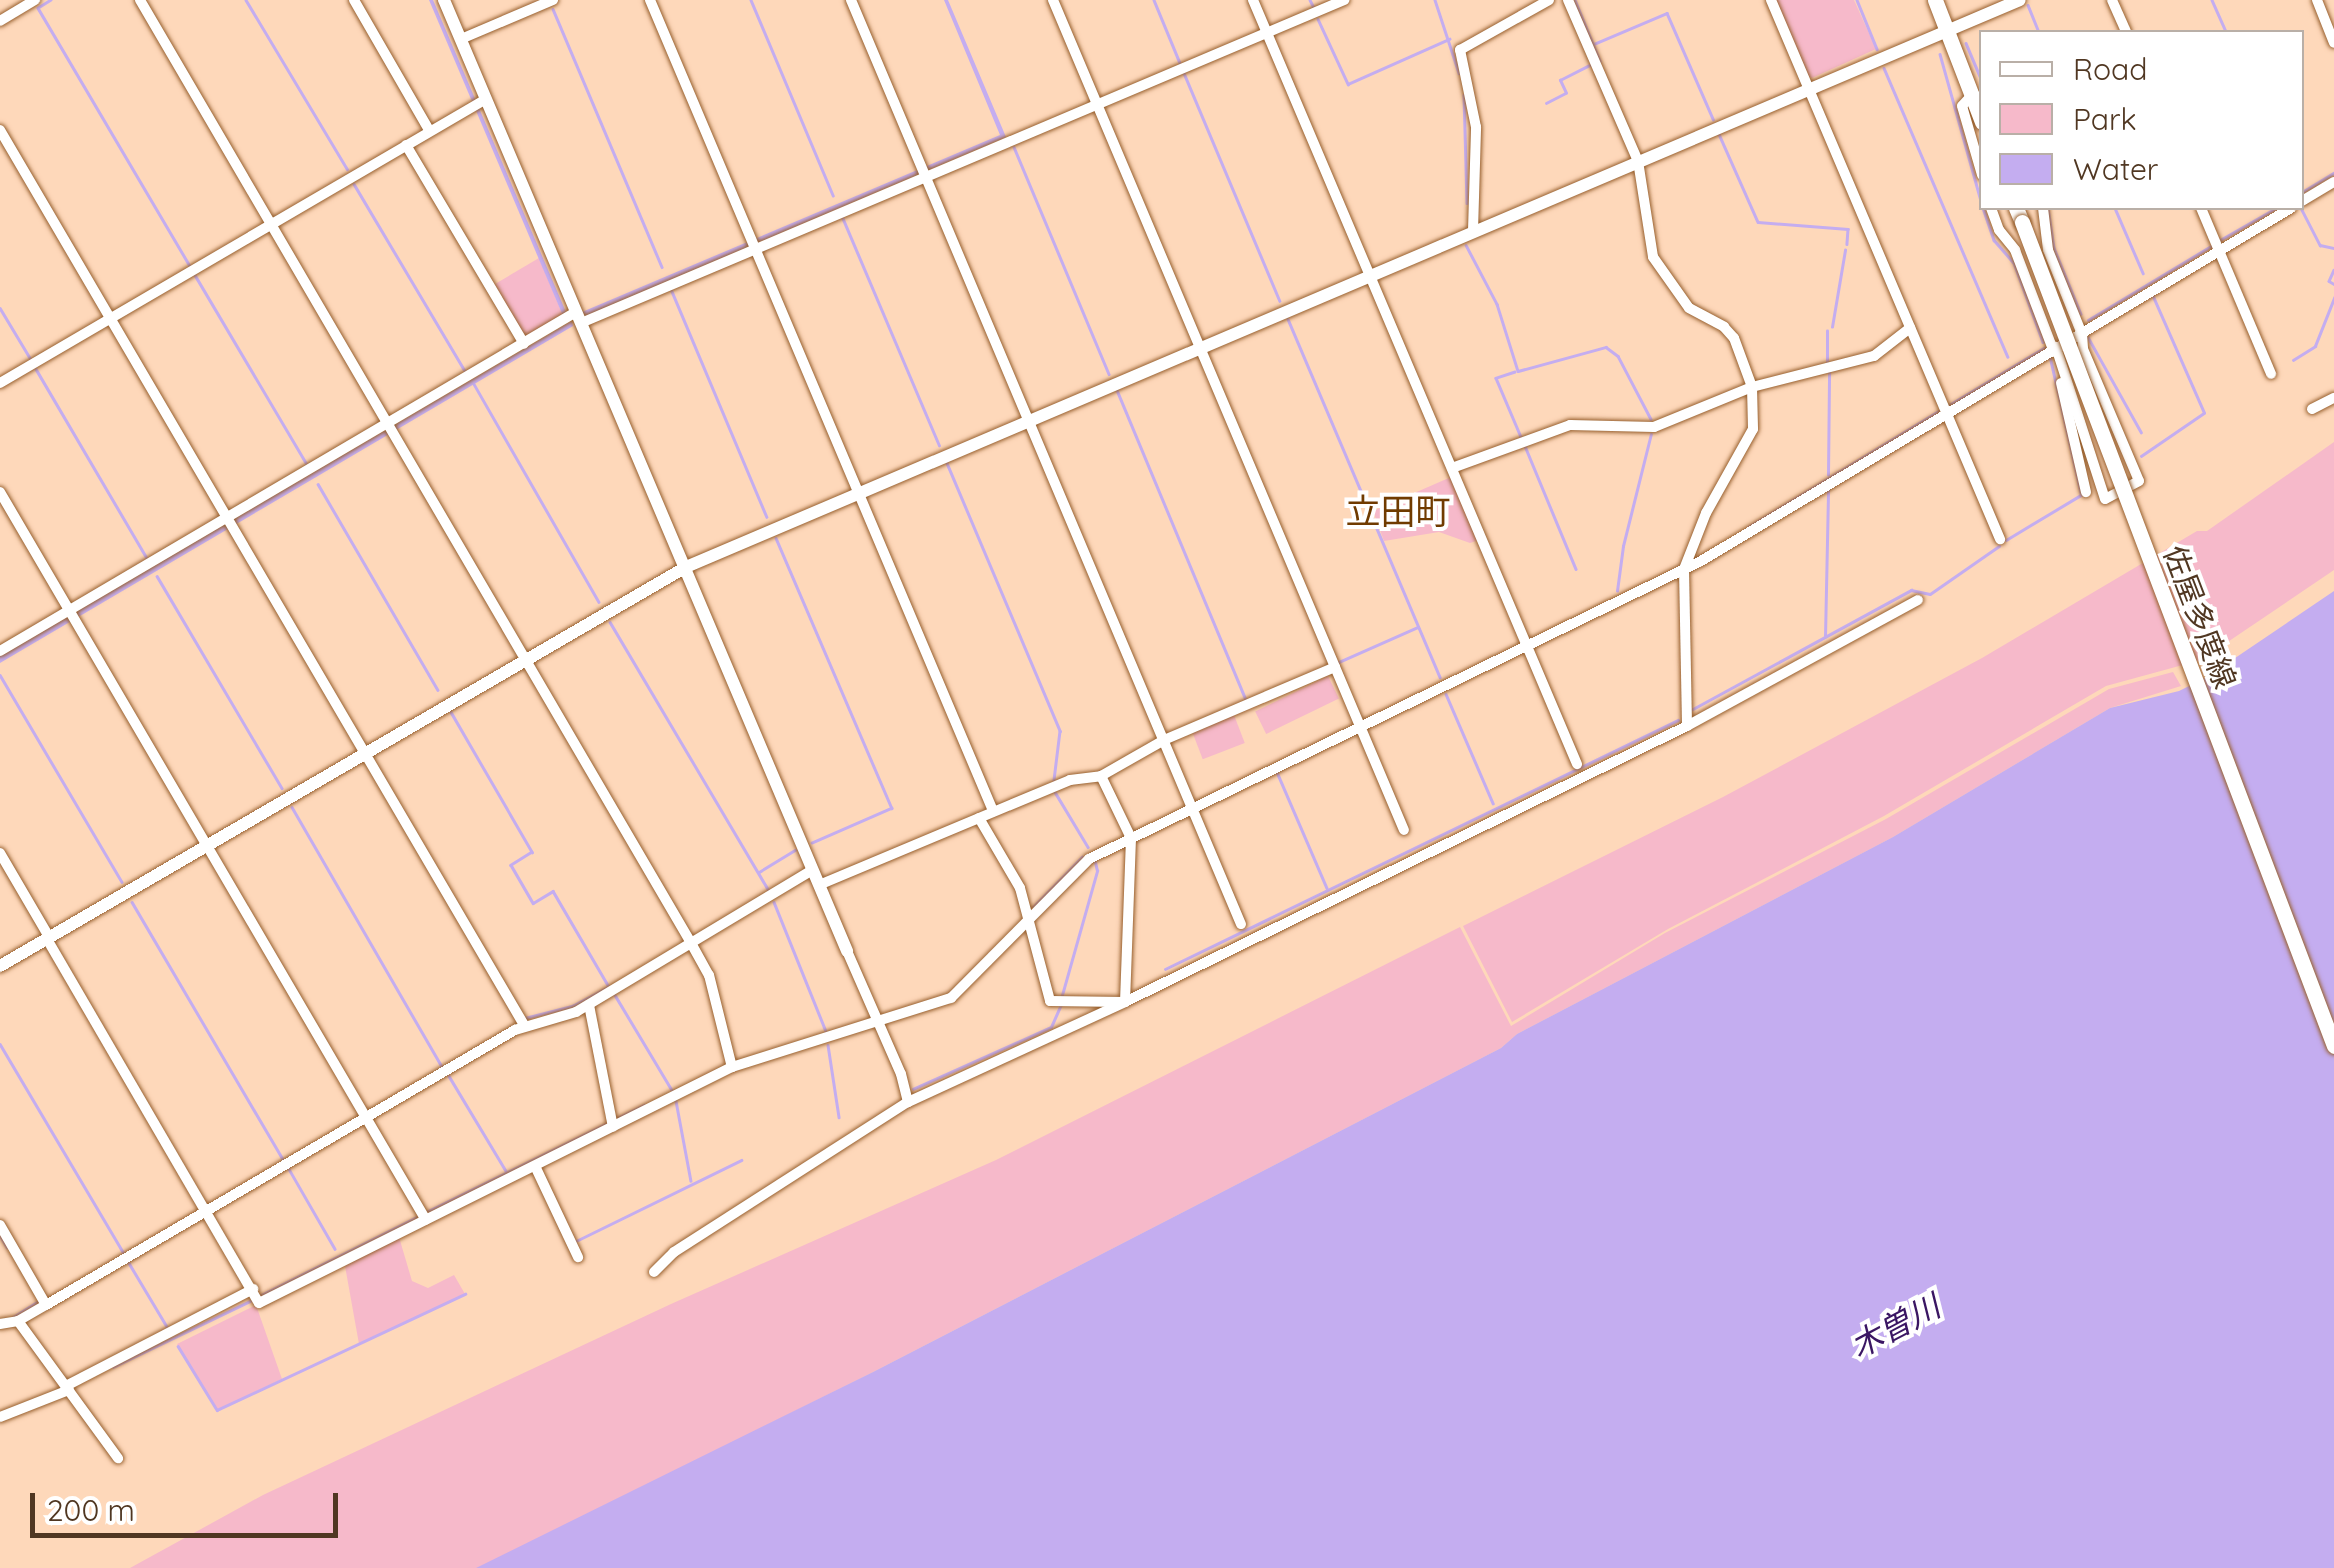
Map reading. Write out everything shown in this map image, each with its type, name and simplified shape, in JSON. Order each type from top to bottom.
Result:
[{"type":"main road","points":[[1936,0],[1976,97]]},
{"type":"main road","name":"佐屋多度線","points":[[2019,215],[2334,1046]]},
{"type":"street","points":[[0,21],[35,0]]},
{"type":"street","points":[[140,0],[692,943],[710,976],[732,1064]]},
{"type":"street","points":[[354,0],[429,130]]},
{"type":"street","points":[[444,0],[461,38],[479,102],[579,317],[878,1022],[908,1102]]},
{"type":"street","points":[[461,38],[553,0]]},
{"type":"street","points":[[650,0],[993,811]]},
{"type":"street","points":[[851,0],[1241,924]]},
{"type":"street","points":[[1053,0],[1404,830]]},
{"type":"street","points":[[1253,0],[1577,764]]},
{"type":"street","points":[[0,651],[71,615],[391,428],[524,344],[579,317],[1344,0]]},
{"type":"street","points":[[1473,231],[1476,127],[1460,50],[1549,0]]},
{"type":"street","points":[[1568,0],[1638,161],[1653,257],[1690,308],[1724,327],[1734,338],[1752,388],[1753,429],[1706,513],[1684,569],[1687,726]]},
{"type":"street","points":[[1771,0],[2000,538]]},
{"type":"street","points":[[0,966],[686,567],[2020,0]]},
{"type":"street","points":[[2112,0],[2125,30]]},
{"type":"street","points":[[2317,0],[2334,43]]},
{"type":"street","points":[[1976,97],[1962,106],[1979,165]]},
{"type":"street","points":[[0,383],[479,102]]},
{"type":"street","points":[[0,130],[524,1025]]},
{"type":"street","points":[[406,145],[524,344]]},
{"type":"street","points":[[2304,200],[2334,182]]},
{"type":"street","points":[[1992,210],[1999,230],[2015,250],[2055,348],[2105,499],[2139,480],[2083,349],[2082,334],[2048,250],[2043,210]]},
{"type":"street","points":[[2202,210],[2271,374]]},
{"type":"street","points":[[0,1417],[534,1166],[732,1064],[878,1022],[960,993],[1089,859],[1529,648],[1684,569],[2288,210]]},
{"type":"street","points":[[1452,468],[1570,425],[1654,427],[1752,388],[1874,356],[1910,328]]},
{"type":"street","points":[[2055,348],[2086,492]]},
{"type":"street","points":[[2312,409],[2334,398]]},
{"type":"street","points":[[0,492],[424,1216]]},
{"type":"street","points":[[654,1272],[674,1252],[908,1102],[1125,1002],[1687,726],[1918,600]]},
{"type":"street","points":[[819,885],[1070,780],[1102,776],[1164,740],[1335,667]]},
{"type":"street","points":[[1102,776],[1131,838],[1125,1002]]},
{"type":"street","points":[[979,818],[1020,888],[1050,1000],[1125,1002]]},
{"type":"street","points":[[0,853],[255,1295]]},
{"type":"street","points":[[0,1324],[18,1320],[524,1025],[589,1005],[812,870]]},
{"type":"street","points":[[589,1005],[611,1123]]},
{"type":"street","points":[[534,1166],[578,1256]]},
{"type":"street","points":[[0,1225],[46,1304]]},
{"type":"street","points":[[18,1320],[118,1458]]},
{"type":"green space","points":[[1775,0],[1854,0],[1876,49],[1812,78],[1807,76]]},
{"type":"green space","points":[[539,258],[563,316],[526,339],[495,284]]},
{"type":"green space","points":[[2334,442],[2334,570],[2201,660],[2106,686],[1884,816],[1668,929],[1512,1022],[1463,926],[1723,797],[1982,658],[2197,531],[2207,531]]},
{"type":"green space","points":[[1451,477],[1479,540],[1470,543],[1439,532],[1384,541],[1373,511]]},
{"type":"green space","points":[[2173,672],[2181,686],[2110,708],[1893,837],[1517,1034],[1501,1048],[873,1372],[481,1568],[130,1568],[263,1495],[671,1304],[996,1160],[1460,927],[1511,1026],[1665,933],[1886,819],[2109,689]]},
{"type":"green space","points":[[1328,676],[1339,698],[1266,734],[1255,712]]},
{"type":"green space","points":[[1234,715],[1245,743],[1203,759],[1192,731]]},
{"type":"green space","points":[[399,1237],[412,1281],[428,1288],[454,1275],[465,1294],[359,1344],[345,1266]]},
{"type":"green space","points":[[256,1305],[282,1379],[217,1410],[177,1344]]},
{"type":"water","points":[[429,0],[433,0],[566,312],[563,316]]},
{"type":"water","points":[[944,0],[948,0],[1006,137],[581,318],[582,312],[1000,135]]},
{"type":"water","points":[[572,321],[573,326],[0,663],[0,656]]},
{"type":"water","name":"木曽川","points":[[2334,591],[2334,1568],[476,1568],[873,1372],[1501,1048],[1517,1034],[1893,837],[2110,708],[2179,691],[2207,677]]},
{"type":"waterway","points":[[51,0],[38,8],[190,266]]},
{"type":"waterway","points":[[246,0],[347,169]]},
{"type":"waterway","points":[[751,0],[833,195]]},
{"type":"waterway","points":[[1154,0],[1180,63]]},
{"type":"waterway","points":[[1310,0],[1313,6]]},
{"type":"waterway","points":[[1435,0],[1459,73]]},
{"type":"waterway","points":[[1575,0],[1600,61]]},
{"type":"waterway","points":[[1857,0],[1877,49]]},
{"type":"waterway","points":[[2212,0],[2225,30]]},
{"type":"waterway","points":[[2028,5],[2038,30]]},
{"type":"waterway","points":[[553,9],[662,267]]},
{"type":"waterway","points":[[1594,44],[1667,13],[1713,119]]},
{"type":"waterway","points":[[1318,19],[1348,84],[1449,39]]},
{"type":"waterway","points":[[1966,43],[1979,74]]},
{"type":"waterway","points":[[1940,54],[1979,193]]},
{"type":"waterway","points":[[1546,103],[1566,93],[1560,80],[1590,65]]},
{"type":"waterway","points":[[1884,68],[2008,357]]},
{"type":"waterway","points":[[1184,73],[1280,301]]},
{"type":"waterway","points":[[1464,95],[1467,203]]},
{"type":"waterway","points":[[1719,134],[1758,222],[1848,229],[1847,244]]},
{"type":"waterway","points":[[1014,147],[1109,374]]},
{"type":"waterway","points":[[2304,191],[2334,173]]},
{"type":"waterway","points":[[354,184],[466,373]]},
{"type":"waterway","points":[[1984,210],[1994,240],[2014,263],[2043,342]]},
{"type":"waterway","points":[[2048,210],[2054,248],[2081,314]]},
{"type":"waterway","points":[[2116,210],[2143,273]]},
{"type":"waterway","points":[[2220,240],[2272,210]]},
{"type":"waterway","points":[[2302,210],[2320,245],[2334,248]]},
{"type":"waterway","points":[[842,216],[939,445]]},
{"type":"waterway","points":[[1466,245],[1497,304],[1518,371],[1606,347],[1618,356],[1651,419]]},
{"type":"waterway","points":[[2088,320],[2211,246]]},
{"type":"waterway","points":[[1832,327],[1845,250]]},
{"type":"waterway","points":[[2334,270],[2329,281],[2334,284]]},
{"type":"waterway","points":[[195,275],[306,463]]},
{"type":"waterway","points":[[671,289],[767,517]]},
{"type":"waterway","points":[[2141,456],[2204,413],[2153,297]]},
{"type":"waterway","points":[[2293,360],[2315,346],[2334,298]]},
{"type":"waterway","points":[[0,308],[30,358]]},
{"type":"waterway","points":[[1288,319],[1440,677]]},
{"type":"waterway","points":[[1827,331],[1827,362]]},
{"type":"waterway","points":[[2088,337],[2141,432]]},
{"type":"waterway","points":[[1949,405],[2044,348]]},
{"type":"waterway","points":[[2006,540],[2081,495],[2050,358]]},
{"type":"waterway","points":[[36,369],[147,558]]},
{"type":"waterway","points":[[1515,372],[1496,378],[1521,437]]},
{"type":"waterway","points":[[1828,475],[1829,373]]},
{"type":"waterway","points":[[474,384],[599,602]]},
{"type":"waterway","points":[[1117,390],[1245,698]]},
{"type":"waterway","points":[[1748,527],[1939,411]]},
{"type":"waterway","points":[[1617,591],[1623,546],[1651,434]]},
{"type":"waterway","points":[[1525,446],[1576,569]]},
{"type":"waterway","points":[[947,463],[1060,731],[1054,780]]},
{"type":"waterway","points":[[318,484],[438,690]]},
{"type":"waterway","points":[[1825,637],[1828,490]]},
{"type":"waterway","points":[[776,538],[892,808],[812,843]]},
{"type":"waterway","points":[[1691,710],[1911,590],[1930,594],[1999,546]]},
{"type":"waterway","points":[[157,576],[282,788]]},
{"type":"waterway","points":[[610,622],[768,889]]},
{"type":"waterway","points":[[1339,662],[1418,627]]},
{"type":"waterway","points":[[0,675],[122,882]]},
{"type":"waterway","points":[[1446,694],[1493,803]]},
{"type":"waterway","points":[[451,712],[532,852],[511,865],[533,903],[553,891],[609,987],[574,1006],[527,1018]]},
{"type":"waterway","points":[[1165,969],[1678,720]]},
{"type":"waterway","points":[[1277,772],[1327,888]]},
{"type":"waterway","points":[[1055,792],[1088,847]]},
{"type":"waterway","points":[[292,807],[442,1067]]},
{"type":"waterway","points":[[759,872],[795,850]]},
{"type":"waterway","points":[[1033,907],[1082,857]]},
{"type":"waterway","points":[[1062,995],[1097,871],[1095,862]]},
{"type":"waterway","points":[[132,902],[283,1159]]},
{"type":"waterway","points":[[774,902],[827,1034]]},
{"type":"waterway","points":[[615,995],[673,1092]]},
{"type":"waterway","points":[[913,1089],[1051,1027],[1061,1005]]},
{"type":"waterway","points":[[0,1044],[123,1252]]},
{"type":"waterway","points":[[828,1045],[839,1117]]},
{"type":"waterway","points":[[449,1076],[506,1171]]},
{"type":"waterway","points":[[676,1101],[691,1181]]},
{"type":"waterway","points":[[615,1119],[644,1105]]},
{"type":"waterway","points":[[426,1212],[608,1123]]},
{"type":"waterway","points":[[576,1241],[741,1160]]},
{"type":"waterway","points":[[289,1169],[335,1249]]},
{"type":"waterway","points":[[261,1295],[419,1216]]},
{"type":"waterway","points":[[0,1235],[7,1247]]},
{"type":"waterway","points":[[129,1263],[169,1330]]},
{"type":"waterway","points":[[178,1346],[217,1410],[465,1294]]},
{"type":"waterway","points":[[113,1367],[254,1299]]},
{"type":"waterway","points":[[13,1317],[39,1301]]},
{"type":"district","name":"立田町","points":[[1398,511]]}]
